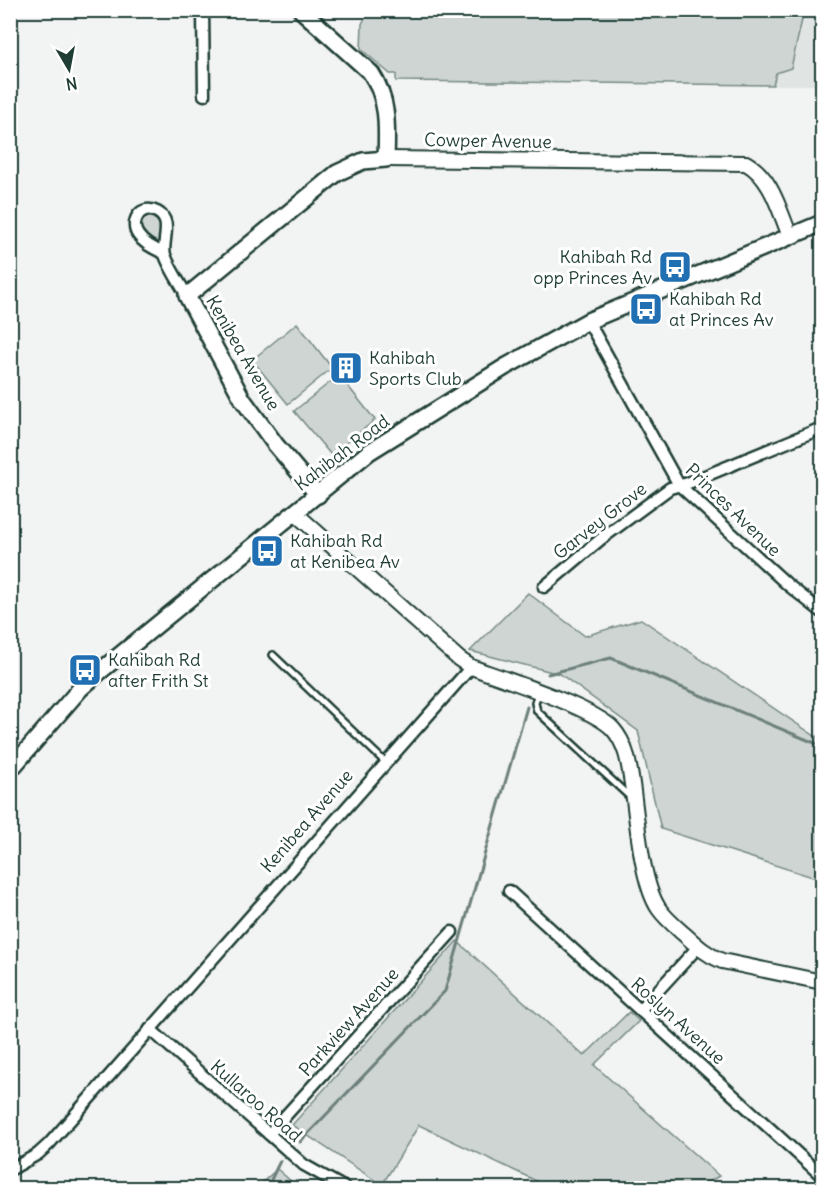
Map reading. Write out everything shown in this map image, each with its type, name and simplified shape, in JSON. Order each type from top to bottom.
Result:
[{"type":"main road","points":[[301,10],[371,73],[379,84],[384,96],[387,116],[386,159]]},
{"type":"main road","name":"Cowper Avenue","points":[[188,296],[337,173],[363,161],[386,159]]},
{"type":"main road","name":"Kahibah Road","points":[[10,770],[80,689],[98,673],[369,452],[505,367],[588,321],[822,223]]},
{"type":"main road","name":"Kenibea Avenue","points":[[188,296],[243,400],[275,444],[318,495]]},
{"type":"street","points":[[203,10],[204,95]]},
{"type":"street","name":"Cowper Avenue","points":[[386,159],[746,163],[766,180],[790,236]]},
{"type":"street","name":"Kenibea Avenue","points":[[164,253],[188,296]]},
{"type":"street","name":"Princes Avenue","points":[[588,321],[679,485],[788,585],[822,612]]},
{"type":"street","name":"Garvey Grove","points":[[544,587],[670,488],[822,428]]},
{"type":"street","points":[[295,513],[449,651],[471,667],[582,710],[608,724],[614,730],[628,756],[646,876],[652,896],[659,909],[698,947],[709,956],[722,961],[822,982]]},
{"type":"street","name":"Kenibea Avenue","points":[[10,1170],[38,1154],[49,1144],[471,667]]},
{"type":"street","name":"Roslyn Avenue","points":[[509,891],[822,1176]]},
{"type":"street","name":"Parkview Avenue","points":[[269,1134],[452,932]]},
{"type":"street","points":[[641,1009],[698,947]]},
{"type":"street","name":"Kullaroo Road","points":[[150,1029],[304,1165],[345,1188]]},
{"type":"lane","points":[[273,655],[385,762]]},
{"type":"lane","points":[[538,692],[535,703],[537,711],[624,789],[635,803]]},
{"type":"shaded area","points":[[366,10],[804,11],[791,68],[776,73],[773,85],[396,81],[396,74],[390,74],[361,49],[362,24]]},
{"type":"shaded area","points":[[792,11],[822,11],[822,85],[773,85]]},
{"type":"shaded area","points":[[147,216],[157,220],[161,227],[162,247],[151,242],[140,231],[141,220]]},
{"type":"shaded area","points":[[297,323],[332,368],[288,404],[252,360]]},
{"type":"shaded area","points":[[339,375],[375,420],[331,455],[294,411]]},
{"type":"shaded area","points":[[528,593],[585,636],[641,619],[815,736],[822,737],[822,880],[661,829],[638,731],[560,674],[470,651]]},
{"type":"shaded area","points":[[457,941],[584,1056],[629,1012],[639,1021],[594,1065],[719,1176],[698,1188],[667,1188],[652,1180],[644,1188],[551,1188],[419,1125],[382,1185],[292,1125]]},
{"type":"shaded area","points":[[277,1169],[299,1188],[256,1188]]},
{"type":"waterway","points":[[548,674],[611,658],[822,746]]},
{"type":"waterway","points":[[300,1142],[445,991],[527,707]]},
{"type":"waterway","points":[[267,1188],[280,1161]]},
{"type":"place","name":"Kahibah Rd opp Princes Av","points":[[675,267]]},
{"type":"place","name":"Kahibah Rd at Princes Av","points":[[646,309]]},
{"type":"place","name":"Kahibah Sports Club","points":[[346,368]]},
{"type":"place","name":"Kahibah Rd at Kenibea Av","points":[[267,551]]},
{"type":"place","name":"Kahibah Rd after Frith St","points":[[85,670]]}]
